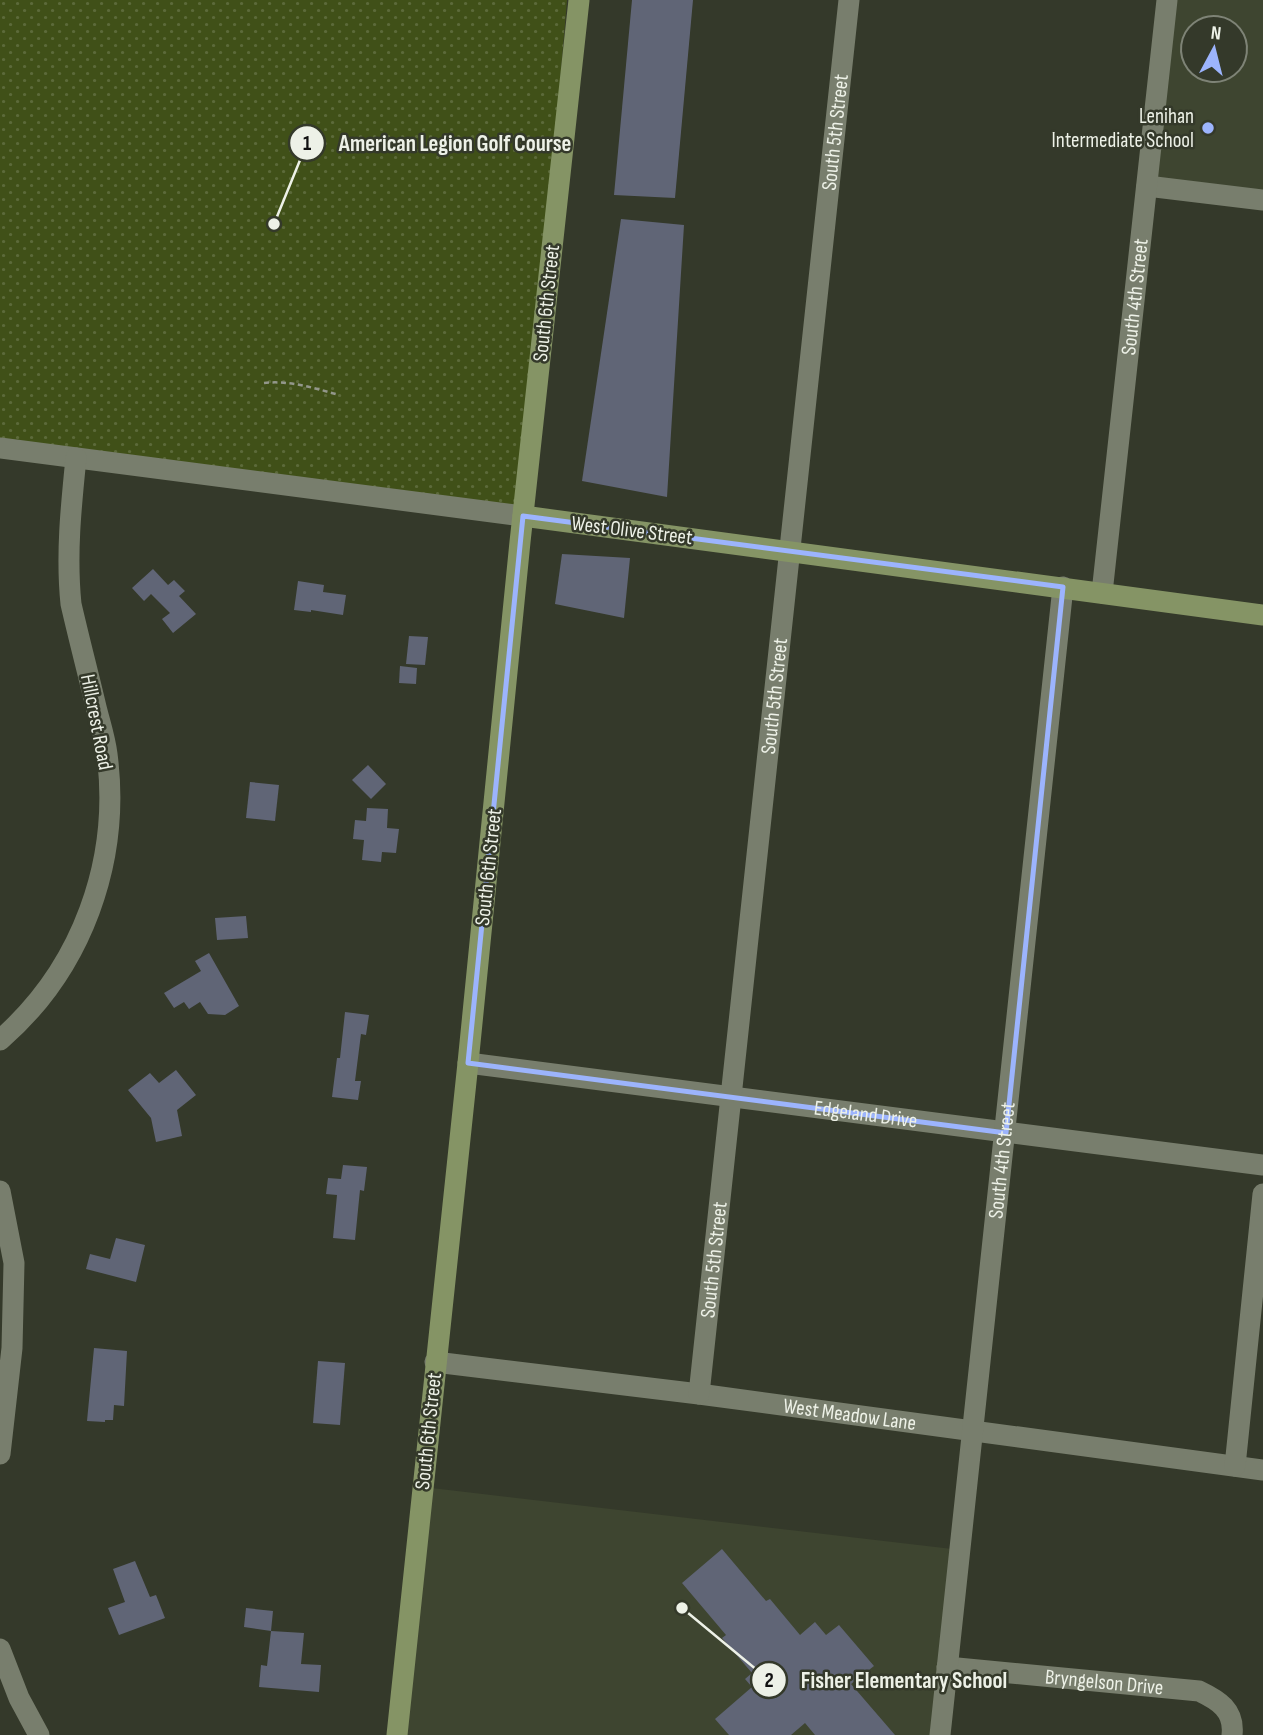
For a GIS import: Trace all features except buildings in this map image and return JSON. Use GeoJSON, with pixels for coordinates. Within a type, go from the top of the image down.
{"type":"FeatureCollection","features":[{"type":"Feature","properties":{"kind":"main road","name":"South 6th Street"},"geometry":{"type":"LineString","coordinates":[[397,1735],[579,0]]}},
{"type":"Feature","properties":{"kind":"main road","name":"West Olive Street"},"geometry":{"type":"LineString","coordinates":[[523,516],[1263,615]]}},
{"type":"Feature","properties":{"kind":"street","name":"South 5th Street"},"geometry":{"type":"LineString","coordinates":[[699,1394],[849,0]]}},
{"type":"Feature","properties":{"kind":"street","name":"South 4th Street"},"geometry":{"type":"LineString","coordinates":[[1102,593],[1167,0]]}},
{"type":"Feature","properties":{"kind":"street"},"geometry":{"type":"LineString","coordinates":[[1147,186],[1263,200]]}},
{"type":"Feature","properties":{"kind":"street","name":"West Olive Street"},"geometry":{"type":"LineString","coordinates":[[0,447],[523,516]]}},
{"type":"Feature","properties":{"kind":"street","name":"Hillcrest Road"},"geometry":{"type":"LineString","coordinates":[[0,1040],[47,991],[68,960],[85,925],[97,891],[109,831],[107,752],[71,604],[69,584],[70,522],[76,458]]}},
{"type":"Feature","properties":{"kind":"street","name":"South 4th Street"},"geometry":{"type":"LineString","coordinates":[[940,1735],[1063,587]]}},
{"type":"Feature","properties":{"kind":"street","name":"Edgeland Drive"},"geometry":{"type":"LineString","coordinates":[[468,1063],[1263,1165]]}},
{"type":"Feature","properties":{"kind":"street"},"geometry":{"type":"LineString","coordinates":[[0,1191],[6,1214],[14,1276],[12,1348],[0,1454]]}},
{"type":"Feature","properties":{"kind":"street"},"geometry":{"type":"LineString","coordinates":[[1235,1466],[1263,1194]]}},
{"type":"Feature","properties":{"kind":"street","name":"West Meadow Lane"},"geometry":{"type":"LineString","coordinates":[[436,1362],[699,1394],[1263,1470]]}},
{"type":"Feature","properties":{"kind":"street"},"geometry":{"type":"LineString","coordinates":[[0,1649],[19,1698],[39,1735]]}},
{"type":"Feature","properties":{"kind":"street","name":"Bryngelson Drive"},"geometry":{"type":"LineString","coordinates":[[947,1667],[1199,1690],[1222,1702],[1233,1727],[1233,1735]]}},
{"type":"Feature","properties":{"kind":"path"},"geometry":{"type":"LineString","coordinates":[[264,383],[277,381],[296,384],[339,395]]}},
{"type":"Feature","properties":{"kind":"highlighted area"},"geometry":{"type":"Polygon","coordinates":[[[523,516],[1063,587],[1006,1133],[468,1063],[523,516]]]}},
{"type":"Feature","properties":{"kind":"shaded area","name":"Lenihan Intermediate School"},"geometry":{"type":"Polygon","coordinates":[[[1167,0],[1263,0],[1263,200],[1147,186],[1167,0]]]}},
{"type":"Feature","properties":{"kind":"shaded area"},"geometry":{"type":"Polygon","coordinates":[[[423,1487],[961,1550],[940,1735],[397,1735],[423,1487]]]}},
{"type":"Feature","properties":{"kind":"green space"},"geometry":{"type":"Polygon","coordinates":[[[0,0],[567,0],[523,516],[0,448],[0,0]]]}},
{"type":"Feature","properties":{"kind":"place","name":"Lenihan Intermediate School"},"geometry":{"type":"Point","coordinates":[1208,128]}},
{"type":"Feature","properties":{"kind":"place","name":"American Legion Golf Course"},"geometry":{"type":"Point","coordinates":[274,224]}},
{"type":"Feature","properties":{"kind":"place","name":"Fisher Elementary School"},"geometry":{"type":"Point","coordinates":[682,1608]}}]}
